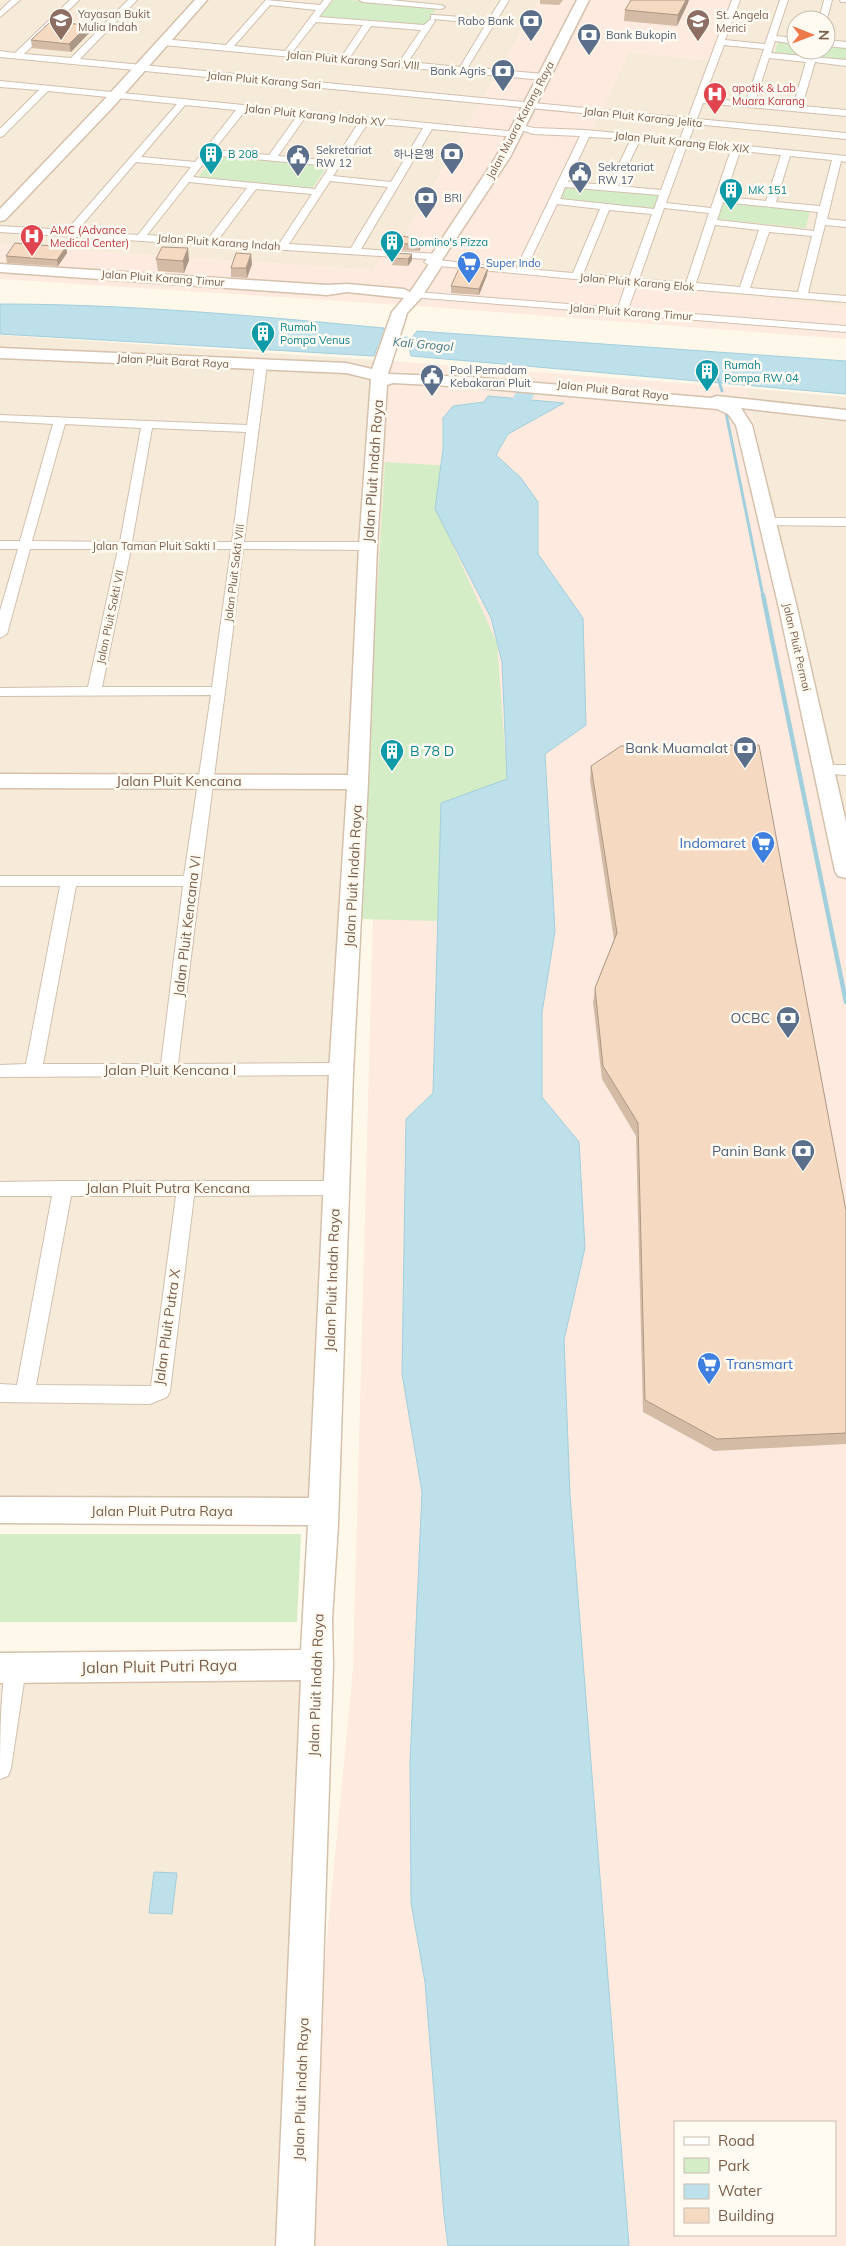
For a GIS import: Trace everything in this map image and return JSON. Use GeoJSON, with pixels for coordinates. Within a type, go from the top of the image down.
{"type":"FeatureCollection","features":[{"type":"Feature","properties":{"kind":"street"},"geometry":{"type":"LineString","coordinates":[[0,15],[16,0]]}},
{"type":"Feature","properties":{"kind":"street"},"geometry":{"type":"LineString","coordinates":[[17,56],[75,0]]}},
{"type":"Feature","properties":{"kind":"street"},"geometry":{"type":"LineString","coordinates":[[72,62],[133,0]]}},
{"type":"Feature","properties":{"kind":"street"},"geometry":{"type":"LineString","coordinates":[[0,218],[116,95],[201,0]]}},
{"type":"Feature","properties":{"kind":"street"},"geometry":{"type":"LineString","coordinates":[[287,54],[328,0]]}},
{"type":"Feature","properties":{"kind":"street"},"geometry":{"type":"LineString","coordinates":[[363,0],[443,4]]}},
{"type":"Feature","properties":{"kind":"street"},"geometry":{"type":"LineString","coordinates":[[462,70],[506,0]]}},
{"type":"Feature","properties":{"kind":"street","name":"Jalan Muara Karang Raya"},"geometry":{"type":"LineString","coordinates":[[404,304],[503,157],[582,0]]}},
{"type":"Feature","properties":{"kind":"street"},"geometry":{"type":"LineString","coordinates":[[622,310],[736,0]]}},
{"type":"Feature","properties":{"kind":"street"},"geometry":{"type":"LineString","coordinates":[[750,104],[784,0]]}},
{"type":"Feature","properties":{"kind":"street"},"geometry":{"type":"LineString","coordinates":[[228,48],[270,1],[322,8]]}},
{"type":"Feature","properties":{"kind":"street"},"geometry":{"type":"LineString","coordinates":[[402,64],[443,4]]}},
{"type":"Feature","properties":{"kind":"street"},"geometry":{"type":"LineString","coordinates":[[434,17],[492,22]]}},
{"type":"Feature","properties":{"kind":"street"},"geometry":{"type":"LineString","coordinates":[[314,18],[426,28]]}},
{"type":"Feature","properties":{"kind":"street"},"geometry":{"type":"LineString","coordinates":[[344,59],[369,23]]}},
{"type":"Feature","properties":{"kind":"street","name":"Jalan Pluit Karang Sari VIII"},"geometry":{"type":"LineString","coordinates":[[163,42],[543,77]]}},
{"type":"Feature","properties":{"kind":"street"},"geometry":{"type":"LineString","coordinates":[[720,42],[769,47],[786,52]]}},
{"type":"Feature","properties":{"kind":"street"},"geometry":{"type":"LineString","coordinates":[[769,47],[786,43]]}},
{"type":"Feature","properties":{"kind":"street","name":"Jalan Pluit Karang Sari"},"geometry":{"type":"LineString","coordinates":[[0,54],[529,106]]}},
{"type":"Feature","properties":{"kind":"street"},"geometry":{"type":"LineString","coordinates":[[797,108],[811,60],[846,63]]}},
{"type":"Feature","properties":{"kind":"street","name":"Jalan Pluit Karang Indah XV"},"geometry":{"type":"LineString","coordinates":[[0,84],[429,126],[516,130]]}},
{"type":"Feature","properties":{"kind":"street"},"geometry":{"type":"LineString","coordinates":[[0,134],[46,88]]}},
{"type":"Feature","properties":{"kind":"street"},"geometry":{"type":"LineString","coordinates":[[699,100],[846,113]]}},
{"type":"Feature","properties":{"kind":"street"},"geometry":{"type":"LineString","coordinates":[[70,233],[182,102]]}},
{"type":"Feature","properties":{"kind":"street","name":"Jalan Pluit Karang Jelita"},"geometry":{"type":"LineString","coordinates":[[529,106],[846,136]]}},
{"type":"Feature","properties":{"kind":"street"},"geometry":{"type":"LineString","coordinates":[[141,237],[242,108]]}},
{"type":"Feature","properties":{"kind":"street"},"geometry":{"type":"LineString","coordinates":[[272,158],[303,114]]}},
{"type":"Feature","properties":{"kind":"street"},"geometry":{"type":"LineString","coordinates":[[282,247],[365,120]]}},
{"type":"Feature","properties":{"kind":"street"},"geometry":{"type":"LineString","coordinates":[[355,250],[429,126]]}},
{"type":"Feature","properties":{"kind":"street","name":"Jalan Pluit Karang Elok XIX"},"geometry":{"type":"LineString","coordinates":[[516,130],[586,133],[841,158]]}},
{"type":"Feature","properties":{"kind":"street"},"geometry":{"type":"LineString","coordinates":[[520,272],[586,133]]}},
{"type":"Feature","properties":{"kind":"street"},"geometry":{"type":"LineString","coordinates":[[612,188],[637,138]]}},
{"type":"Feature","properties":{"kind":"street"},"geometry":{"type":"LineString","coordinates":[[690,286],[736,148]]}},
{"type":"Feature","properties":{"kind":"street"},"geometry":{"type":"LineString","coordinates":[[208,152],[336,164]]}},
{"type":"Feature","properties":{"kind":"street"},"geometry":{"type":"LineString","coordinates":[[770,204],[786,153]]}},
{"type":"Feature","properties":{"kind":"street"},"geometry":{"type":"LineString","coordinates":[[802,296],[823,209],[841,158]]}},
{"type":"Feature","properties":{"kind":"street"},"geometry":{"type":"LineString","coordinates":[[134,159],[197,165]]}},
{"type":"Feature","properties":{"kind":"street"},"geometry":{"type":"LineString","coordinates":[[326,178],[393,185]]}},
{"type":"Feature","properties":{"kind":"street"},"geometry":{"type":"LineString","coordinates":[[186,179],[317,192]]}},
{"type":"Feature","properties":{"kind":"street"},"geometry":{"type":"LineString","coordinates":[[562,184],[664,193]]}},
{"type":"Feature","properties":{"kind":"street"},"geometry":{"type":"LineString","coordinates":[[211,242],[254,186]]}},
{"type":"Feature","properties":{"kind":"street"},"geometry":{"type":"LineString","coordinates":[[719,199],[823,209]]}},
{"type":"Feature","properties":{"kind":"street"},"geometry":{"type":"LineString","coordinates":[[554,201],[606,206],[714,211]]}},
{"type":"Feature","properties":{"kind":"street"},"geometry":{"type":"LineString","coordinates":[[577,277],[606,206]]}},
{"type":"Feature","properties":{"kind":"street"},"geometry":{"type":"LineString","coordinates":[[820,221],[846,224]]}},
{"type":"Feature","properties":{"kind":"street"},"geometry":{"type":"LineString","coordinates":[[711,222],[816,234]]}},
{"type":"Feature","properties":{"kind":"street"},"geometry":{"type":"LineString","coordinates":[[744,291],[765,228]]}},
{"type":"Feature","properties":{"kind":"street","name":"Jalan Pluit Karang Indah"},"geometry":{"type":"LineString","coordinates":[[0,229],[355,250],[434,261]]}},
{"type":"Feature","properties":{"kind":"street","name":"Jalan Pluit Karang Elok"},"geometry":{"type":"LineString","coordinates":[[434,261],[520,272],[846,299]]}},
{"type":"Feature","properties":{"kind":"street","name":"Jalan Pluit Karang Timur"},"geometry":{"type":"LineString","coordinates":[[0,268],[327,290],[404,304],[622,310],[846,329]]}},
{"type":"Feature","properties":{"kind":"street","name":"Jalan Pluit Indah Raya"},"geometry":{"type":"LineString","coordinates":[[295,2246],[317,1665],[317,1619],[341,1069],[358,782],[368,546],[380,369],[404,304]]}},
{"type":"Feature","properties":{"kind":"street","name":"Jalan Pluit Barat Raya"},"geometry":{"type":"LineString","coordinates":[[0,353],[380,369],[424,376],[846,415]]}},
{"type":"Feature","properties":{"kind":"street","name":"Jalan Pluit Sakti VIII"},"geometry":{"type":"LineString","coordinates":[[206,782],[261,365]]}},
{"type":"Feature","properties":{"kind":"street","name":"Jalan Pluit Barat Raya"},"geometry":{"type":"LineString","coordinates":[[470,380],[721,404],[734,411],[744,425]]}},
{"type":"Feature","properties":{"kind":"street"},"geometry":{"type":"LineString","coordinates":[[744,425],[749,413],[754,409],[764,406]]}},
{"type":"Feature","properties":{"kind":"street"},"geometry":{"type":"LineString","coordinates":[[0,418],[254,429]]}},
{"type":"Feature","properties":{"kind":"street"},"geometry":{"type":"LineString","coordinates":[[0,634],[60,421]]}},
{"type":"Feature","properties":{"kind":"street","name":"Jalan Pluit Sakti VII"},"geometry":{"type":"LineString","coordinates":[[94,692],[125,546],[147,425]]}},
{"type":"Feature","properties":{"kind":"street","name":"Jalan Pluit Permai"},"geometry":{"type":"LineString","coordinates":[[744,425],[825,770],[846,871]]}},
{"type":"Feature","properties":{"kind":"street"},"geometry":{"type":"LineString","coordinates":[[768,522],[846,522]]}},
{"type":"Feature","properties":{"kind":"street","name":"Jalan Taman Pluit Sakti I"},"geometry":{"type":"LineString","coordinates":[[0,545],[368,546]]}},
{"type":"Feature","properties":{"kind":"street"},"geometry":{"type":"LineString","coordinates":[[0,692],[219,691]]}},
{"type":"Feature","properties":{"kind":"street"},"geometry":{"type":"LineString","coordinates":[[825,770],[846,770]]}},
{"type":"Feature","properties":{"kind":"street","name":"Jalan Pluit Kencana"},"geometry":{"type":"LineString","coordinates":[[0,781],[358,782]]}},
{"type":"Feature","properties":{"kind":"street","name":"Jalan Pluit Kencana VI"},"geometry":{"type":"LineString","coordinates":[[170,1070],[191,881],[206,782]]}},
{"type":"Feature","properties":{"kind":"street"},"geometry":{"type":"LineString","coordinates":[[0,881],[191,881]]}},
{"type":"Feature","properties":{"kind":"street"},"geometry":{"type":"LineString","coordinates":[[33,1070],[69,881]]}},
{"type":"Feature","properties":{"kind":"street","name":"Jalan Pluit Kencana I"},"geometry":{"type":"LineString","coordinates":[[0,1071],[341,1069]]}},
{"type":"Feature","properties":{"kind":"street","name":"Jalan Pluit Putra Kencana"},"geometry":{"type":"LineString","coordinates":[[0,1188],[336,1188]]}},
{"type":"Feature","properties":{"kind":"street"},"geometry":{"type":"LineString","coordinates":[[0,1393],[25,1393],[63,1188]]}},
{"type":"Feature","properties":{"kind":"street","name":"Jalan Pluit Putra X"},"geometry":{"type":"LineString","coordinates":[[25,1393],[150,1395],[160,1391],[186,1188]]}},
{"type":"Feature","properties":{"kind":"street","name":"Jalan Pluit Putra Raya"},"geometry":{"type":"LineString","coordinates":[[0,1510],[323,1512]]}},
{"type":"Feature","properties":{"kind":"street","name":"Jalan Pluit Putri Raya"},"geometry":{"type":"LineString","coordinates":[[7,1668],[317,1665]]}},
{"type":"Feature","properties":{"kind":"street"},"geometry":{"type":"LineString","coordinates":[[0,1768],[7,1668]]}},
{"type":"Feature","properties":{"kind":"shaded area"},"geometry":{"type":"Polygon","coordinates":[[[0,0],[539,0],[394,254],[384,252],[373,270],[0,245],[0,0]]]}},
{"type":"Feature","properties":{"kind":"shaded area"},"geometry":{"type":"Polygon","coordinates":[[[539,0],[735,0],[713,61],[629,52],[527,274],[846,307],[846,339],[418,306],[0,279],[0,245],[373,270],[384,252],[394,254],[539,0]]]}},
{"type":"Feature","properties":{"kind":"shaded area"},"geometry":{"type":"Polygon","coordinates":[[[735,0],[846,0],[846,307],[527,274],[629,52],[713,61],[735,0]]]}},
{"type":"Feature","properties":{"kind":"shaded area"},"geometry":{"type":"Polygon","coordinates":[[[0,335],[391,361],[325,1500],[0,1498],[0,335]]]}},
{"type":"Feature","properties":{"kind":"shaded area"},"geometry":{"type":"Polygon","coordinates":[[[391,361],[746,388],[846,852],[846,2246],[297,2246],[353,1670],[385,462],[391,361]]]}},
{"type":"Feature","properties":{"kind":"shaded area"},"geometry":{"type":"Polygon","coordinates":[[[746,388],[846,397],[846,852],[746,388]]]}},
{"type":"Feature","properties":{"kind":"shaded area"},"geometry":{"type":"Polygon","coordinates":[[[0,1679],[306,1680],[279,2246],[0,2246],[0,1679]]]}},
{"type":"Feature","properties":{"kind":"green space"},"geometry":{"type":"Polygon","coordinates":[[[334,0],[437,8],[424,26],[319,17],[334,0]]]}},
{"type":"Feature","properties":{"kind":"green space"},"geometry":{"type":"Polygon","coordinates":[[[778,42],[786,42],[786,57],[774,56],[778,42]]]}},
{"type":"Feature","properties":{"kind":"green space"},"geometry":{"type":"Polygon","coordinates":[[[836,47],[846,48],[846,62],[822,60],[836,60],[836,47]]]}},
{"type":"Feature","properties":{"kind":"green space"},"geometry":{"type":"Polygon","coordinates":[[[218,153],[328,165],[309,193],[195,181],[218,153]]]}},
{"type":"Feature","properties":{"kind":"green space"},"geometry":{"type":"Polygon","coordinates":[[[566,186],[660,195],[653,214],[557,205],[566,186]]]}},
{"type":"Feature","properties":{"kind":"green space"},"geometry":{"type":"Polygon","coordinates":[[[721,199],[810,210],[806,228],[715,219],[721,199]]]}},
{"type":"Feature","properties":{"kind":"green space"},"geometry":{"type":"Polygon","coordinates":[[[385,462],[451,466],[446,530],[497,643],[507,779],[439,921],[358,919],[385,462]]]}},
{"type":"Feature","properties":{"kind":"green space"},"geometry":{"type":"Polygon","coordinates":[[[0,1534],[301,1534],[297,1622],[0,1622],[0,1534]]]}},
{"type":"Feature","properties":{"kind":"water"},"geometry":{"type":"Polygon","coordinates":[[[0,304],[144,308],[384,328],[374,356],[0,334],[0,304]]]}},
{"type":"Feature","properties":{"kind":"water"},"geometry":{"type":"Polygon","coordinates":[[[417,331],[846,361],[846,394],[411,356],[408,342],[417,331]]]}},
{"type":"Feature","properties":{"kind":"water"},"geometry":{"type":"Polygon","coordinates":[[[488,396],[564,403],[508,434],[496,455],[521,478],[538,502],[538,554],[583,618],[586,725],[545,754],[555,931],[542,1013],[542,1097],[579,1142],[585,1248],[564,1340],[570,1495],[629,2246],[448,2246],[425,1982],[411,1903],[410,1762],[422,1492],[402,1374],[406,1119],[433,1093],[441,803],[507,779],[502,662],[491,618],[435,509],[443,449],[443,418],[453,406],[484,402],[488,396]]]}},
{"type":"Feature","properties":{"kind":"water"},"geometry":{"type":"Polygon","coordinates":[[[154,1872],[177,1873],[172,1914],[149,1913],[154,1872]]]}},
{"type":"Feature","properties":{"kind":"building"},"geometry":{"type":"Polygon","coordinates":[[[631,0],[686,0],[678,15],[625,10],[631,0]]]}},
{"type":"Feature","properties":{"kind":"building"},"geometry":{"type":"Polygon","coordinates":[[[50,22],[88,25],[69,44],[31,40],[50,22]]]}},
{"type":"Feature","properties":{"kind":"building"},"geometry":{"type":"Polygon","coordinates":[[[401,236],[422,239],[419,245],[398,243],[401,236]]]}},
{"type":"Feature","properties":{"kind":"building"},"geometry":{"type":"Polygon","coordinates":[[[15,243],[66,247],[57,260],[6,256],[15,243]]]}},
{"type":"Feature","properties":{"kind":"building"},"geometry":{"type":"Polygon","coordinates":[[[162,247],[188,248],[183,261],[156,259],[162,247]]]}},
{"type":"Feature","properties":{"kind":"building"},"geometry":{"type":"Polygon","coordinates":[[[236,253],[251,254],[246,268],[231,268],[236,253]]]}},
{"type":"Feature","properties":{"kind":"building"},"geometry":{"type":"Polygon","coordinates":[[[394,253],[412,254],[408,259],[392,258],[394,253]]]}},
{"type":"Feature","properties":{"kind":"building","name":"Super Indo"},"geometry":{"type":"Polygon","coordinates":[[[460,266],[488,268],[479,289],[451,286],[460,266]]]}},
{"type":"Feature","properties":{"kind":"building"},"geometry":{"type":"Polygon","coordinates":[[[759,745],[846,1211],[846,1433],[717,1439],[645,1400],[638,1123],[603,1066],[595,988],[617,933],[591,766],[621,746],[759,745]]]}},
{"type":"Feature","properties":{"kind":"waterway","name":"Kali Grogol"},"geometry":{"type":"LineString","coordinates":[[340,337],[448,346]]}},
{"type":"Feature","properties":{"kind":"waterway"},"geometry":{"type":"LineString","coordinates":[[718,378],[722,391]]}},
{"type":"Feature","properties":{"kind":"waterway"},"geometry":{"type":"LineString","coordinates":[[486,416],[520,404],[527,389]]}},
{"type":"Feature","properties":{"kind":"waterway"},"geometry":{"type":"LineString","coordinates":[[725,408],[763,596]]}},
{"type":"Feature","properties":{"kind":"waterway"},"geometry":{"type":"LineString","coordinates":[[763,595],[846,1002]]}},
{"type":"Feature","properties":{"kind":"place","name":"Yayasan Bukit Mulia Indah"},"geometry":{"type":"Point","coordinates":[61,41]}},
{"type":"Feature","properties":{"kind":"place","name":"Rabo Bank"},"geometry":{"type":"Point","coordinates":[531,42]}},
{"type":"Feature","properties":{"kind":"place","name":"St. Angela Merici"},"geometry":{"type":"Point","coordinates":[698,42]}},
{"type":"Feature","properties":{"kind":"place","name":"Bank Bukopin"},"geometry":{"type":"Point","coordinates":[589,56]}},
{"type":"Feature","properties":{"kind":"place","name":"Bank Agris"},"geometry":{"type":"Point","coordinates":[503,92]}},
{"type":"Feature","properties":{"kind":"place","name":"apotik & Lab Muara Karang"},"geometry":{"type":"Point","coordinates":[715,115]}},
{"type":"Feature","properties":{"kind":"place","name":"B 208"},"geometry":{"type":"Point","coordinates":[211,175]}},
{"type":"Feature","properties":{"kind":"place","name":"하나은행"},"geometry":{"type":"Point","coordinates":[452,175]}},
{"type":"Feature","properties":{"kind":"place","name":"Sekretariat RW 12"},"geometry":{"type":"Point","coordinates":[298,177]}},
{"type":"Feature","properties":{"kind":"place","name":"Sekretariat RW 17"},"geometry":{"type":"Point","coordinates":[580,194]}},
{"type":"Feature","properties":{"kind":"place","name":"MK 151"},"geometry":{"type":"Point","coordinates":[731,211]}},
{"type":"Feature","properties":{"kind":"place","name":"BRI"},"geometry":{"type":"Point","coordinates":[426,219]}},
{"type":"Feature","properties":{"kind":"place","name":"AMC (Advance Medical Center)"},"geometry":{"type":"Point","coordinates":[32,257]}},
{"type":"Feature","properties":{"kind":"place","name":"Domino's Pizza"},"geometry":{"type":"Point","coordinates":[392,263]}},
{"type":"Feature","properties":{"kind":"place","name":"Super Indo"},"geometry":{"type":"Point","coordinates":[469,284]}},
{"type":"Feature","properties":{"kind":"place","name":"Rumah Pompa Venus"},"geometry":{"type":"Point","coordinates":[263,354]}},
{"type":"Feature","properties":{"kind":"place","name":"Rumah Pompa RW 04"},"geometry":{"type":"Point","coordinates":[707,392]}},
{"type":"Feature","properties":{"kind":"place","name":"Pool Pemadam Kebakaran Pluit"},"geometry":{"type":"Point","coordinates":[432,397]}},
{"type":"Feature","properties":{"kind":"place","name":"Bank Muamalat"},"geometry":{"type":"Point","coordinates":[745,769]}},
{"type":"Feature","properties":{"kind":"place","name":"B 78 D"},"geometry":{"type":"Point","coordinates":[392,772]}},
{"type":"Feature","properties":{"kind":"place","name":"Indomaret"},"geometry":{"type":"Point","coordinates":[763,864]}},
{"type":"Feature","properties":{"kind":"place","name":"OCBC"},"geometry":{"type":"Point","coordinates":[788,1039]}},
{"type":"Feature","properties":{"kind":"place","name":"Panin Bank"},"geometry":{"type":"Point","coordinates":[803,1172]}},
{"type":"Feature","properties":{"kind":"place","name":"Transmart"},"geometry":{"type":"Point","coordinates":[709,1385]}}]}
